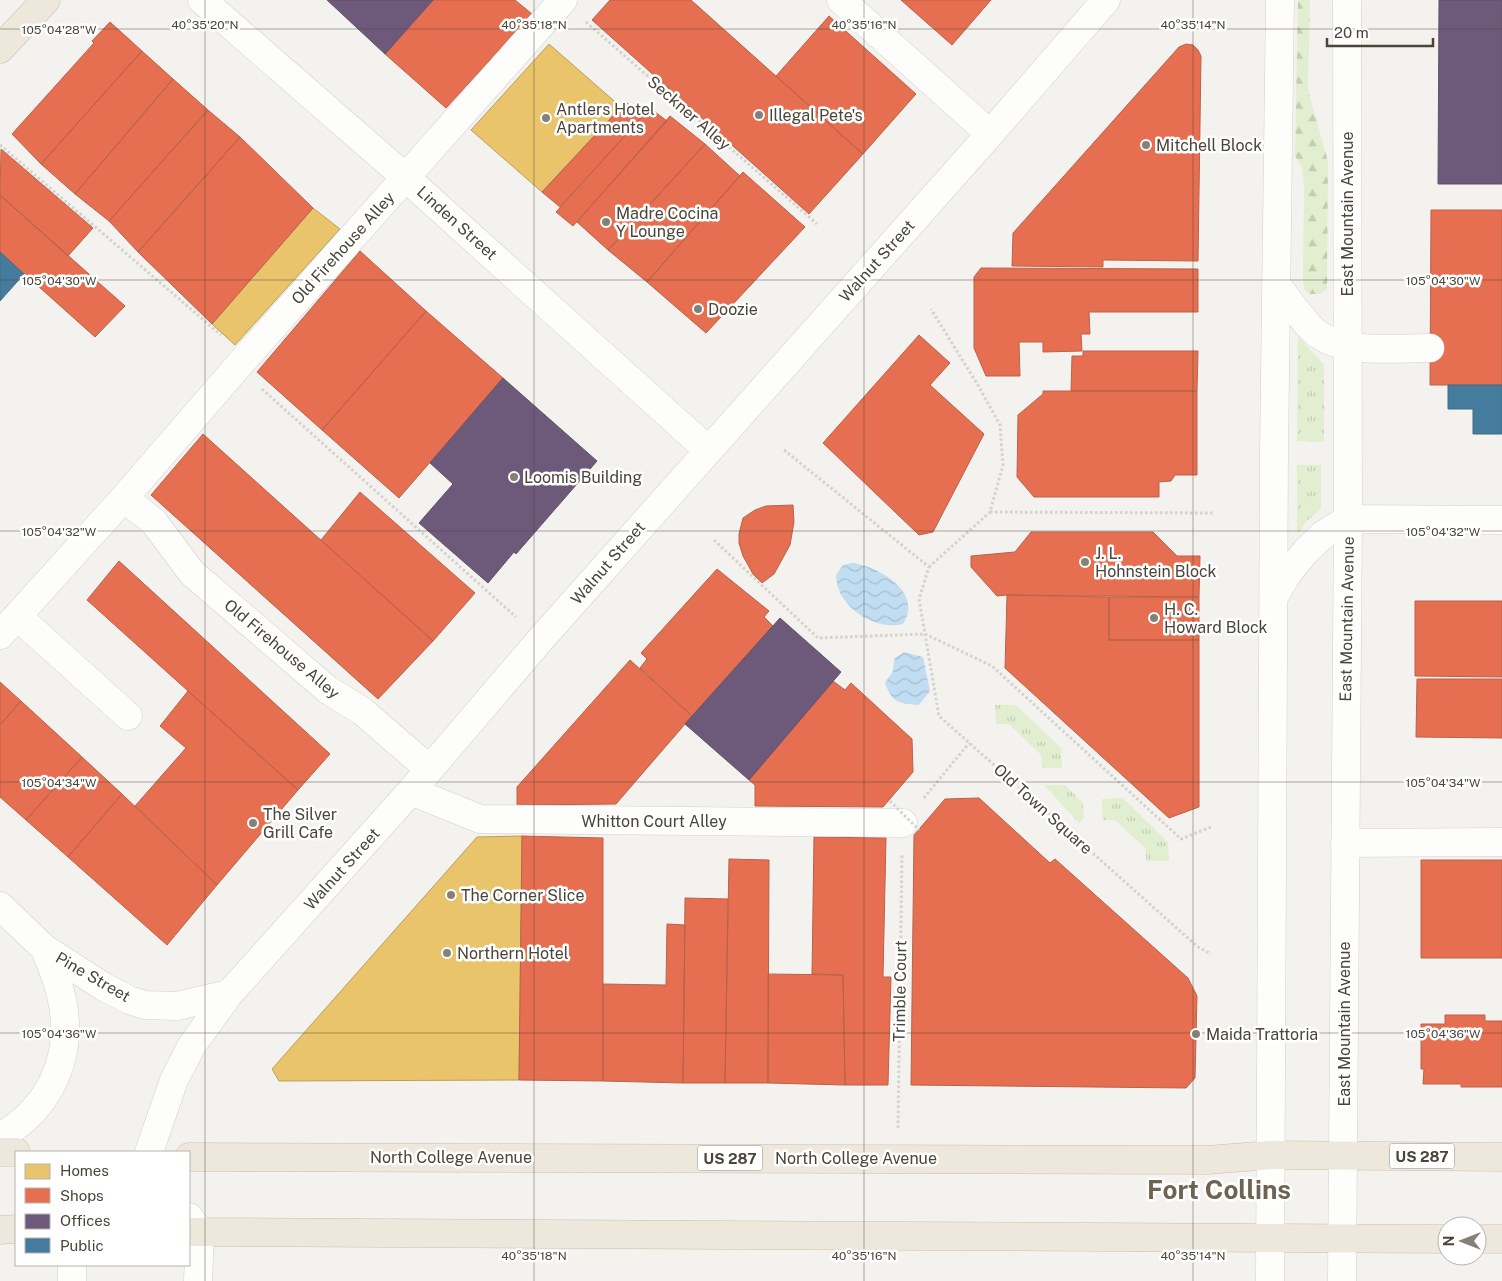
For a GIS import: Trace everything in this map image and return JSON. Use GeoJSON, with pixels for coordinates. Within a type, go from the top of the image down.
{"type":"FeatureCollection","features":[{"type":"Feature","properties":{"kind":"highway"},"geometry":{"type":"LineString","coordinates":[[0,49],[46,0]]}},
{"type":"Feature","properties":{"kind":"highway"},"geometry":{"type":"LineString","coordinates":[[0,1152],[15,1152]]}},
{"type":"Feature","properties":{"kind":"highway","name":"North College Avenue"},"geometry":{"type":"LineString","coordinates":[[190,1157],[1207,1160],[1271,1154],[1343,1156]]}},
{"type":"Feature","properties":{"kind":"highway","name":"US 287"},"geometry":{"type":"LineString","coordinates":[[1343,1156],[1502,1158]]}},
{"type":"Feature","properties":{"kind":"highway"},"geometry":{"type":"LineString","coordinates":[[192,1227],[1437,1239]]}},
{"type":"Feature","properties":{"kind":"highway"},"geometry":{"type":"LineString","coordinates":[[0,1230],[15,1229]]}},
{"type":"Feature","properties":{"kind":"highway"},"geometry":{"type":"LineString","coordinates":[[1487,1239],[1502,1239]]}},
{"type":"Feature","properties":{"kind":"street","name":"Linden Street"},"geometry":{"type":"LineString","coordinates":[[202,0],[406,177],[708,450]]}},
{"type":"Feature","properties":{"kind":"street","name":"Old Firehouse Alley"},"geometry":{"type":"LineString","coordinates":[[9,625],[124,498],[562,0]]}},
{"type":"Feature","properties":{"kind":"street"},"geometry":{"type":"LineString","coordinates":[[841,0],[990,134]]}},
{"type":"Feature","properties":{"kind":"street","name":"Walnut Street"},"geometry":{"type":"LineString","coordinates":[[149,1151],[174,1080],[192,1045],[230,994],[411,791],[541,639],[990,134],[1106,0]]}},
{"type":"Feature","properties":{"kind":"street"},"geometry":{"type":"LineString","coordinates":[[1270,1281],[1276,284],[1280,0]]}},
{"type":"Feature","properties":{"kind":"street","name":"East Mountain Avenue"},"geometry":{"type":"LineString","coordinates":[[1342,1281],[1348,519],[1347,0]]}},
{"type":"Feature","properties":{"kind":"street"},"geometry":{"type":"LineString","coordinates":[[1276,284],[1310,328],[1329,341],[1348,347],[1430,348]]}},
{"type":"Feature","properties":{"kind":"street","name":"Old Firehouse Alley"},"geometry":{"type":"LineString","coordinates":[[124,498],[154,522],[192,573],[328,690],[362,711],[429,769]]}},
{"type":"Feature","properties":{"kind":"street"},"geometry":{"type":"LineString","coordinates":[[1274,597],[1288,573],[1306,551],[1324,534],[1348,519],[1502,520]]}},
{"type":"Feature","properties":{"kind":"street"},"geometry":{"type":"LineString","coordinates":[[9,625],[128,716]]}},
{"type":"Feature","properties":{"kind":"street","name":"Whitton Court Alley"},"geometry":{"type":"LineString","coordinates":[[411,791],[480,819],[905,817]]}},
{"type":"Feature","properties":{"kind":"street"},"geometry":{"type":"LineString","coordinates":[[1345,843],[1502,842]]}},
{"type":"Feature","properties":{"kind":"street","name":"Pine Street"},"geometry":{"type":"LineString","coordinates":[[0,906],[45,948],[104,987],[129,1000],[145,1004],[177,1006],[230,994]]}},
{"type":"Feature","properties":{"kind":"street","name":"Pine Street"},"geometry":{"type":"LineString","coordinates":[[0,1137],[15,1128],[39,1104],[51,1088],[61,1059],[65,1032],[62,999],[45,948]]}},
{"type":"Feature","properties":{"kind":"street"},"geometry":{"type":"LineString","coordinates":[[192,1227],[198,1281]]}},
{"type":"Feature","properties":{"kind":"street"},"geometry":{"type":"LineString","coordinates":[[72,1266],[72,1281]]}},
{"type":"Feature","properties":{"kind":"path","name":"Seckner Alley"},"geometry":{"type":"LineString","coordinates":[[562,0],[817,224]]}},
{"type":"Feature","properties":{"kind":"path"},"geometry":{"type":"LineString","coordinates":[[0,145],[242,362],[541,639]]}},
{"type":"Feature","properties":{"kind":"path"},"geometry":{"type":"LineString","coordinates":[[784,450],[929,567],[990,512],[1003,465],[1000,425],[979,386],[931,309]]}},
{"type":"Feature","properties":{"kind":"path"},"geometry":{"type":"LineString","coordinates":[[990,512],[1214,514]]}},
{"type":"Feature","properties":{"kind":"path"},"geometry":{"type":"LineString","coordinates":[[714,540],[818,638],[925,634],[992,666],[1181,839],[1211,827]]}},
{"type":"Feature","properties":{"kind":"path","name":"Old Town Square"},"geometry":{"type":"LineString","coordinates":[[929,567],[919,599],[939,716],[1198,947],[1211,954]]}},
{"type":"Feature","properties":{"kind":"path"},"geometry":{"type":"LineString","coordinates":[[921,801],[969,743]]}},
{"type":"Feature","properties":{"kind":"path","name":"Trimble Court"},"geometry":{"type":"LineString","coordinates":[[897,1158],[905,817]]}},
{"type":"Feature","properties":{"kind":"green space"},"geometry":{"type":"Polygon","coordinates":[[[1298,0],[1310,0],[1308,90],[1328,161],[1327,289],[1320,294],[1309,294],[1304,289],[1303,280],[1304,186],[1302,168],[1295,156],[1298,0]]]}},
{"type":"Feature","properties":{"kind":"green space"},"geometry":{"type":"Polygon","coordinates":[[[1298,336],[1324,365],[1324,440],[1322,442],[1297,441],[1298,336]]]}},
{"type":"Feature","properties":{"kind":"green space"},"geometry":{"type":"Polygon","coordinates":[[[1297,465],[1321,465],[1321,509],[1307,521],[1299,532],[1297,532],[1297,465]]]}},
{"type":"Feature","properties":{"kind":"green space"},"geometry":{"type":"Polygon","coordinates":[[[995,705],[1016,705],[1061,748],[1062,768],[1042,768],[1041,755],[1009,724],[996,724],[995,705]]]}},
{"type":"Feature","properties":{"kind":"green space"},"geometry":{"type":"Polygon","coordinates":[[[1044,785],[1065,785],[1083,803],[1084,818],[1079,823],[1044,785]]]}},
{"type":"Feature","properties":{"kind":"green space"},"geometry":{"type":"Polygon","coordinates":[[[1123,798],[1168,842],[1169,861],[1146,861],[1146,849],[1115,820],[1103,820],[1102,799],[1123,798]]]}},
{"type":"Feature","properties":{"kind":"water"},"geometry":{"type":"Polygon","coordinates":[[[852,563],[874,569],[896,583],[908,602],[908,613],[903,624],[880,624],[869,620],[859,614],[842,597],[836,575],[843,565],[852,563]]]}},
{"type":"Feature","properties":{"kind":"water"},"geometry":{"type":"Polygon","coordinates":[[[904,652],[923,657],[930,691],[919,705],[906,704],[894,699],[885,683],[893,671],[894,659],[904,652]]]}},
{"type":"Feature","properties":{"kind":"building: Homes","name":"Antlers Hotel Apartments"},"geometry":{"type":"Polygon","coordinates":[[[549,44],[621,107],[542,192],[471,130],[549,44]]]}},
{"type":"Feature","properties":{"kind":"building: Homes"},"geometry":{"type":"Polygon","coordinates":[[[313,208],[340,229],[235,345],[212,324],[313,208]]]}},
{"type":"Feature","properties":{"kind":"building: Homes","name":"Northern Hotel"},"geometry":{"type":"Polygon","coordinates":[[[522,836],[519,1080],[279,1081],[272,1069],[477,837],[522,836]]]}},
{"type":"Feature","properties":{"kind":"building: Shops"},"geometry":{"type":"Polygon","coordinates":[[[433,0],[515,0],[532,14],[446,108],[385,54],[433,0]]]}},
{"type":"Feature","properties":{"kind":"building: Shops","name":"Illegal Pete's"},"geometry":{"type":"Polygon","coordinates":[[[610,0],[691,0],[863,154],[809,214],[592,20],[610,0]]]}},
{"type":"Feature","properties":{"kind":"building: Shops"},"geometry":{"type":"Polygon","coordinates":[[[901,0],[991,0],[952,45],[901,0]]]}},
{"type":"Feature","properties":{"kind":"building: Shops"},"geometry":{"type":"Polygon","coordinates":[[[829,16],[916,94],[863,154],[776,76],[829,16]]]}},
{"type":"Feature","properties":{"kind":"building: Shops"},"geometry":{"type":"Polygon","coordinates":[[[110,22],[142,51],[41,164],[12,134],[94,43],[92,41],[110,22]]]}},
{"type":"Feature","properties":{"kind":"building: Shops","name":"Mitchell Block"},"geometry":{"type":"Polygon","coordinates":[[[1186,44],[1193,45],[1201,56],[1198,261],[1103,260],[1103,267],[1012,266],[1013,233],[1179,47],[1186,44]]]}},
{"type":"Feature","properties":{"kind":"building: Shops"},"geometry":{"type":"Polygon","coordinates":[[[142,51],[173,79],[75,194],[41,164],[142,51]]]}},
{"type":"Feature","properties":{"kind":"building: Shops"},"geometry":{"type":"Polygon","coordinates":[[[173,79],[208,110],[109,221],[75,194],[173,79]]]}},
{"type":"Feature","properties":{"kind":"building: Shops"},"geometry":{"type":"Polygon","coordinates":[[[626,102],[643,116],[560,207],[542,192],[626,102]]]}},
{"type":"Feature","properties":{"kind":"building: Shops"},"geometry":{"type":"Polygon","coordinates":[[[650,108],[667,121],[573,226],[556,212],[650,108]]]}},
{"type":"Feature","properties":{"kind":"building: Shops"},"geometry":{"type":"Polygon","coordinates":[[[208,110],[240,137],[138,252],[109,221],[208,110]]]}},
{"type":"Feature","properties":{"kind":"building: Shops"},"geometry":{"type":"Polygon","coordinates":[[[670,116],[705,144],[608,250],[577,222],[670,116]]]}},
{"type":"Feature","properties":{"kind":"building: Shops"},"geometry":{"type":"Polygon","coordinates":[[[240,137],[313,208],[212,324],[138,252],[240,137]]]}},
{"type":"Feature","properties":{"kind":"building: Shops"},"geometry":{"type":"Polygon","coordinates":[[[705,144],[740,176],[647,282],[608,250],[705,144]]]}},
{"type":"Feature","properties":{"kind":"building: Shops"},"geometry":{"type":"Polygon","coordinates":[[[1,149],[93,228],[68,256],[0,195],[1,149]]]}},
{"type":"Feature","properties":{"kind":"building: Shops"},"geometry":{"type":"Polygon","coordinates":[[[743,172],[805,227],[706,333],[647,282],[743,172]]]}},
{"type":"Feature","properties":{"kind":"building: Shops"},"geometry":{"type":"Polygon","coordinates":[[[0,195],[125,306],[95,337],[0,252],[0,195]]]}},
{"type":"Feature","properties":{"kind":"building: Shops"},"geometry":{"type":"Polygon","coordinates":[[[1431,210],[1502,210],[1502,385],[1430,385],[1431,210]]]}},
{"type":"Feature","properties":{"kind":"building: Shops"},"geometry":{"type":"Polygon","coordinates":[[[360,251],[426,311],[322,430],[257,372],[360,251]]]}},
{"type":"Feature","properties":{"kind":"building: Shops"},"geometry":{"type":"Polygon","coordinates":[[[981,268],[1198,269],[1198,312],[1089,312],[1090,334],[1081,334],[1082,351],[1043,352],[1043,342],[1019,342],[1020,376],[986,376],[974,348],[974,277],[981,268]]]}},
{"type":"Feature","properties":{"kind":"building: Shops"},"geometry":{"type":"Polygon","coordinates":[[[426,311],[503,378],[399,498],[322,430],[426,311]]]}},
{"type":"Feature","properties":{"kind":"building: Shops"},"geometry":{"type":"Polygon","coordinates":[[[919,335],[950,363],[930,385],[984,434],[933,532],[919,535],[823,443],[919,335]]]}},
{"type":"Feature","properties":{"kind":"building: Shops"},"geometry":{"type":"Polygon","coordinates":[[[1083,351],[1198,351],[1197,391],[1071,391],[1072,356],[1083,356],[1083,351]]]}},
{"type":"Feature","properties":{"kind":"building: Shops"},"geometry":{"type":"Polygon","coordinates":[[[1043,391],[1197,391],[1197,475],[1175,475],[1171,481],[1159,482],[1159,497],[1034,497],[1017,477],[1018,415],[1043,394],[1043,391]]]}},
{"type":"Feature","properties":{"kind":"building: Shops"},"geometry":{"type":"Polygon","coordinates":[[[203,434],[433,641],[378,699],[151,495],[203,434]]]}},
{"type":"Feature","properties":{"kind":"building: Shops"},"geometry":{"type":"Polygon","coordinates":[[[360,492],[475,593],[433,641],[321,540],[360,492]]]}},
{"type":"Feature","properties":{"kind":"building: Shops"},"geometry":{"type":"Polygon","coordinates":[[[793,505],[794,522],[790,545],[774,574],[762,583],[753,574],[743,556],[739,543],[743,518],[755,510],[766,506],[793,505]]]}},
{"type":"Feature","properties":{"kind":"building: Shops","name":"J. L. Hohnstein Block"},"geometry":{"type":"Polygon","coordinates":[[[1031,532],[1153,532],[1177,556],[1200,556],[1199,597],[997,596],[971,567],[971,556],[1015,552],[1031,532]]]}},
{"type":"Feature","properties":{"kind":"building: Shops"},"geometry":{"type":"Polygon","coordinates":[[[119,561],[330,754],[298,790],[87,600],[119,561]]]}},
{"type":"Feature","properties":{"kind":"building: Shops"},"geometry":{"type":"Polygon","coordinates":[[[717,569],[769,611],[764,617],[773,626],[692,716],[640,668],[647,659],[641,653],[717,569]]]}},
{"type":"Feature","properties":{"kind":"building: Shops"},"geometry":{"type":"Polygon","coordinates":[[[1007,595],[1109,597],[1109,640],[1199,640],[1199,807],[1169,818],[1005,668],[1007,595]]]}},
{"type":"Feature","properties":{"kind":"building: Shops","name":"H. C. Howard Block"},"geometry":{"type":"Polygon","coordinates":[[[1109,597],[1199,597],[1199,640],[1109,640],[1109,597]]]}},
{"type":"Feature","properties":{"kind":"building: Shops"},"geometry":{"type":"Polygon","coordinates":[[[1415,601],[1502,601],[1502,677],[1415,676],[1415,601]]]}},
{"type":"Feature","properties":{"kind":"building: Shops"},"geometry":{"type":"Polygon","coordinates":[[[630,660],[692,716],[616,804],[517,805],[517,787],[630,660]]]}},
{"type":"Feature","properties":{"kind":"building: Shops"},"geometry":{"type":"Polygon","coordinates":[[[1417,679],[1502,679],[1502,738],[1416,737],[1417,679]]]}},
{"type":"Feature","properties":{"kind":"building: Shops"},"geometry":{"type":"Polygon","coordinates":[[[833,681],[845,690],[851,683],[912,739],[913,772],[883,807],[755,806],[755,785],[749,780],[833,681]]]}},
{"type":"Feature","properties":{"kind":"building: Shops"},"geometry":{"type":"Polygon","coordinates":[[[0,682],[21,701],[0,725],[0,682]]]}},
{"type":"Feature","properties":{"kind":"building: Shops"},"geometry":{"type":"Polygon","coordinates":[[[188,691],[298,790],[217,885],[135,806],[186,748],[160,726],[188,691]]]}},
{"type":"Feature","properties":{"kind":"building: Shops"},"geometry":{"type":"Polygon","coordinates":[[[21,701],[82,757],[26,820],[0,797],[0,725],[21,701]]]}},
{"type":"Feature","properties":{"kind":"building: Shops"},"geometry":{"type":"Polygon","coordinates":[[[82,757],[122,794],[68,857],[26,820],[82,757]]]}},
{"type":"Feature","properties":{"kind":"building: Shops"},"geometry":{"type":"Polygon","coordinates":[[[122,794],[217,885],[167,945],[68,857],[122,794]]]}},
{"type":"Feature","properties":{"kind":"building: Shops"},"geometry":{"type":"Polygon","coordinates":[[[979,798],[1050,863],[1055,859],[1188,978],[1197,996],[1195,1078],[1186,1088],[911,1085],[914,835],[945,799],[979,798]]]}},
{"type":"Feature","properties":{"kind":"building: Shops"},"geometry":{"type":"Polygon","coordinates":[[[522,836],[603,838],[603,1081],[519,1080],[522,836]]]}},
{"type":"Feature","properties":{"kind":"building: Shops"},"geometry":{"type":"Polygon","coordinates":[[[814,837],[886,838],[883,977],[891,977],[888,1085],[845,1085],[843,975],[812,974],[814,837]]]}},
{"type":"Feature","properties":{"kind":"building: Shops"},"geometry":{"type":"Polygon","coordinates":[[[729,859],[769,860],[768,1083],[725,1083],[729,859]]]}},
{"type":"Feature","properties":{"kind":"building: Shops"},"geometry":{"type":"Polygon","coordinates":[[[1421,860],[1502,860],[1502,958],[1421,958],[1421,860]]]}},
{"type":"Feature","properties":{"kind":"building: Shops"},"geometry":{"type":"Polygon","coordinates":[[[685,898],[728,899],[725,1083],[683,1083],[685,898]]]}},
{"type":"Feature","properties":{"kind":"building: Shops"},"geometry":{"type":"Polygon","coordinates":[[[667,924],[685,925],[683,1083],[603,1081],[603,984],[666,985],[667,924]]]}},
{"type":"Feature","properties":{"kind":"building: Shops"},"geometry":{"type":"Polygon","coordinates":[[[768,974],[843,975],[845,1085],[768,1083],[768,974]]]}},
{"type":"Feature","properties":{"kind":"building: Shops"},"geometry":{"type":"Polygon","coordinates":[[[1445,1015],[1485,1015],[1485,1021],[1502,1021],[1502,1087],[1461,1087],[1461,1084],[1423,1084],[1421,1024],[1445,1024],[1445,1015]]]}},
{"type":"Feature","properties":{"kind":"building: Offices"},"geometry":{"type":"Polygon","coordinates":[[[327,0],[433,0],[385,54],[327,0]]]}},
{"type":"Feature","properties":{"kind":"building: Offices"},"geometry":{"type":"Polygon","coordinates":[[[1439,0],[1502,0],[1502,184],[1438,184],[1439,0]]]}},
{"type":"Feature","properties":{"kind":"building: Offices","name":"Loomis Building"},"geometry":{"type":"Polygon","coordinates":[[[503,378],[597,461],[516,554],[514,552],[488,583],[419,523],[453,484],[430,463],[503,378]]]}},
{"type":"Feature","properties":{"kind":"building: Offices"},"geometry":{"type":"Polygon","coordinates":[[[780,618],[841,672],[749,780],[685,724],[780,618]]]}},
{"type":"Feature","properties":{"kind":"building: Public"},"geometry":{"type":"Polygon","coordinates":[[[0,252],[24,274],[0,301],[0,252]]]}},
{"type":"Feature","properties":{"kind":"building: Public"},"geometry":{"type":"Polygon","coordinates":[[[1448,385],[1502,385],[1502,434],[1473,434],[1473,409],[1448,409],[1448,385]]]}},
{"type":"Feature","properties":{"kind":"place","name":"Illegal Pete's"},"geometry":{"type":"Point","coordinates":[759,115]}},
{"type":"Feature","properties":{"kind":"place","name":"Antlers Hotel Apartments"},"geometry":{"type":"Point","coordinates":[546,118]}},
{"type":"Feature","properties":{"kind":"place","name":"Mitchell Block"},"geometry":{"type":"Point","coordinates":[1146,145]}},
{"type":"Feature","properties":{"kind":"place","name":"Madre Cocina Y Lounge"},"geometry":{"type":"Point","coordinates":[606,222]}},
{"type":"Feature","properties":{"kind":"place","name":"Doozie"},"geometry":{"type":"Point","coordinates":[698,309]}},
{"type":"Feature","properties":{"kind":"place","name":"Loomis Building"},"geometry":{"type":"Point","coordinates":[514,477]}},
{"type":"Feature","properties":{"kind":"place","name":"J. L. Hohnstein Block"},"geometry":{"type":"Point","coordinates":[1085,562]}},
{"type":"Feature","properties":{"kind":"place","name":"H. C. Howard Block"},"geometry":{"type":"Point","coordinates":[1154,618]}},
{"type":"Feature","properties":{"kind":"place","name":"The Silver Grill Cafe"},"geometry":{"type":"Point","coordinates":[253,823]}},
{"type":"Feature","properties":{"kind":"place","name":"The Corner Slice"},"geometry":{"type":"Point","coordinates":[451,895]}},
{"type":"Feature","properties":{"kind":"place","name":"Northern Hotel"},"geometry":{"type":"Point","coordinates":[447,953]}},
{"type":"Feature","properties":{"kind":"place","name":"Maida Trattoria"},"geometry":{"type":"Point","coordinates":[1196,1034]}},
{"type":"Feature","properties":{"kind":"district","name":"Fort Collins"},"geometry":{"type":"Point","coordinates":[1219,1189]}}]}
